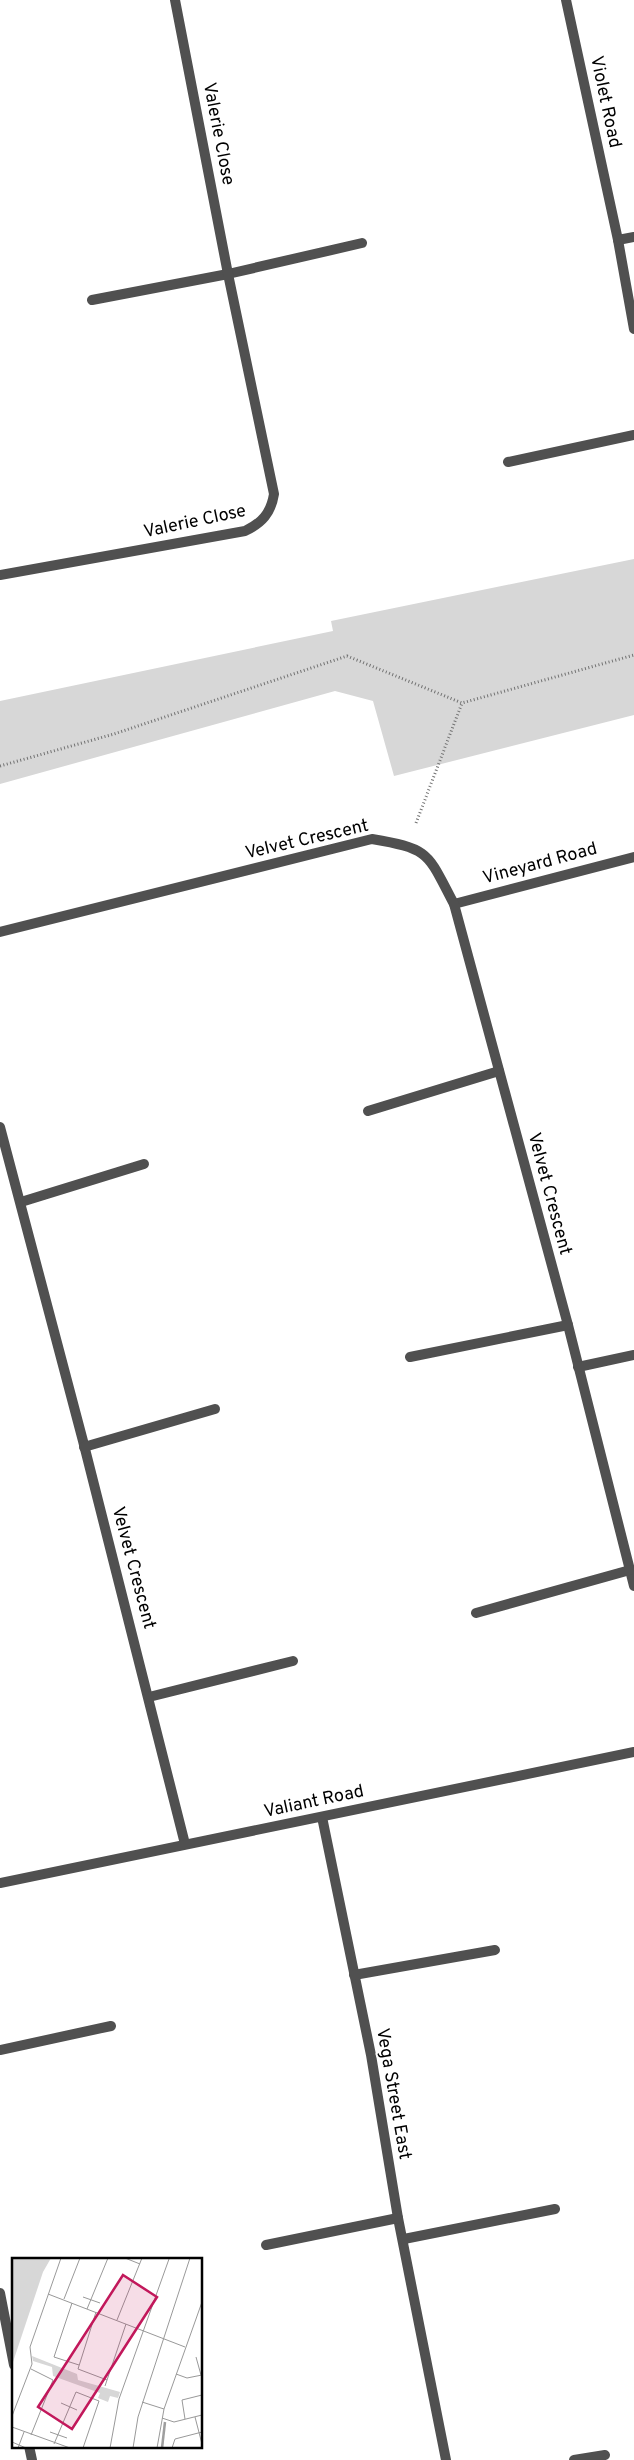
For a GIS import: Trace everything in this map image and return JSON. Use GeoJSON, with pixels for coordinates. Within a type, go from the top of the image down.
{"type":"FeatureCollection","features":[{"type":"Feature","properties":{"kind":"street","name":"Valerie Close"},"geometry":{"type":"LineString","coordinates":[[0,575],[245,531],[258,525],[272,505],[274,494],[228,274],[175,0]]}},
{"type":"Feature","properties":{"kind":"street","name":"Violet Road"},"geometry":{"type":"LineString","coordinates":[[566,0],[618,240],[634,329]]}},
{"type":"Feature","properties":{"kind":"street"},"geometry":{"type":"LineString","coordinates":[[618,240],[634,237]]}},
{"type":"Feature","properties":{"kind":"street"},"geometry":{"type":"LineString","coordinates":[[92,300],[228,274],[362,243]]}},
{"type":"Feature","properties":{"kind":"street"},"geometry":{"type":"LineString","coordinates":[[508,462],[634,435]]}},
{"type":"Feature","properties":{"kind":"street","name":"Velvet Crescent"},"geometry":{"type":"LineString","coordinates":[[0,932],[372,839],[408,845],[424,853],[454,904],[568,1325],[634,1586]]}},
{"type":"Feature","properties":{"kind":"street","name":"Vineyard Road"},"geometry":{"type":"LineString","coordinates":[[454,904],[634,856]]}},
{"type":"Feature","properties":{"kind":"street"},"geometry":{"type":"LineString","coordinates":[[368,1111],[499,1071]]}},
{"type":"Feature","properties":{"kind":"street","name":"Velvet Crescent"},"geometry":{"type":"LineString","coordinates":[[0,1127],[149,1697],[185,1844]]}},
{"type":"Feature","properties":{"kind":"street"},"geometry":{"type":"LineString","coordinates":[[21,1202],[144,1164]]}},
{"type":"Feature","properties":{"kind":"street"},"geometry":{"type":"LineString","coordinates":[[410,1358],[568,1325]]}},
{"type":"Feature","properties":{"kind":"street"},"geometry":{"type":"LineString","coordinates":[[578,1367],[634,1355]]}},
{"type":"Feature","properties":{"kind":"street"},"geometry":{"type":"LineString","coordinates":[[84,1447],[215,1409]]}},
{"type":"Feature","properties":{"kind":"street"},"geometry":{"type":"LineString","coordinates":[[476,1613],[630,1570]]}},
{"type":"Feature","properties":{"kind":"street"},"geometry":{"type":"LineString","coordinates":[[149,1697],[293,1661]]}},
{"type":"Feature","properties":{"kind":"street","name":"Valiant Road"},"geometry":{"type":"LineString","coordinates":[[0,1883],[634,1752]]}},
{"type":"Feature","properties":{"kind":"street","name":"Vega Street East"},"geometry":{"type":"LineString","coordinates":[[322,1817],[371,2055],[398,2218],[404,2239],[446,2460]]}},
{"type":"Feature","properties":{"kind":"street"},"geometry":{"type":"LineString","coordinates":[[354,1975],[494,1950]]}},
{"type":"Feature","properties":{"kind":"street"},"geometry":{"type":"LineString","coordinates":[[0,2050],[111,2026]]}},
{"type":"Feature","properties":{"kind":"street"},"geometry":{"type":"LineString","coordinates":[[404,2239],[555,2209]]}},
{"type":"Feature","properties":{"kind":"street"},"geometry":{"type":"LineString","coordinates":[[266,2245],[398,2218]]}},
{"type":"Feature","properties":{"kind":"street"},"geometry":{"type":"LineString","coordinates":[[0,2293],[12,2355]]}},
{"type":"Feature","properties":{"kind":"street"},"geometry":{"type":"LineString","coordinates":[[574,2460],[605,2456]]}},
{"type":"Feature","properties":{"kind":"path"},"geometry":{"type":"LineString","coordinates":[[0,766],[114,734],[346,656],[462,703],[634,656]]}},
{"type":"Feature","properties":{"kind":"path"},"geometry":{"type":"LineString","coordinates":[[408,845],[434,772],[462,703]]}},
{"type":"Feature","properties":{"kind":"shaded area"},"geometry":{"type":"Polygon","coordinates":[[[634,559],[634,715],[394,776],[373,701],[335,691],[0,784],[0,701],[333,631],[331,621],[634,559]]]}}]}
